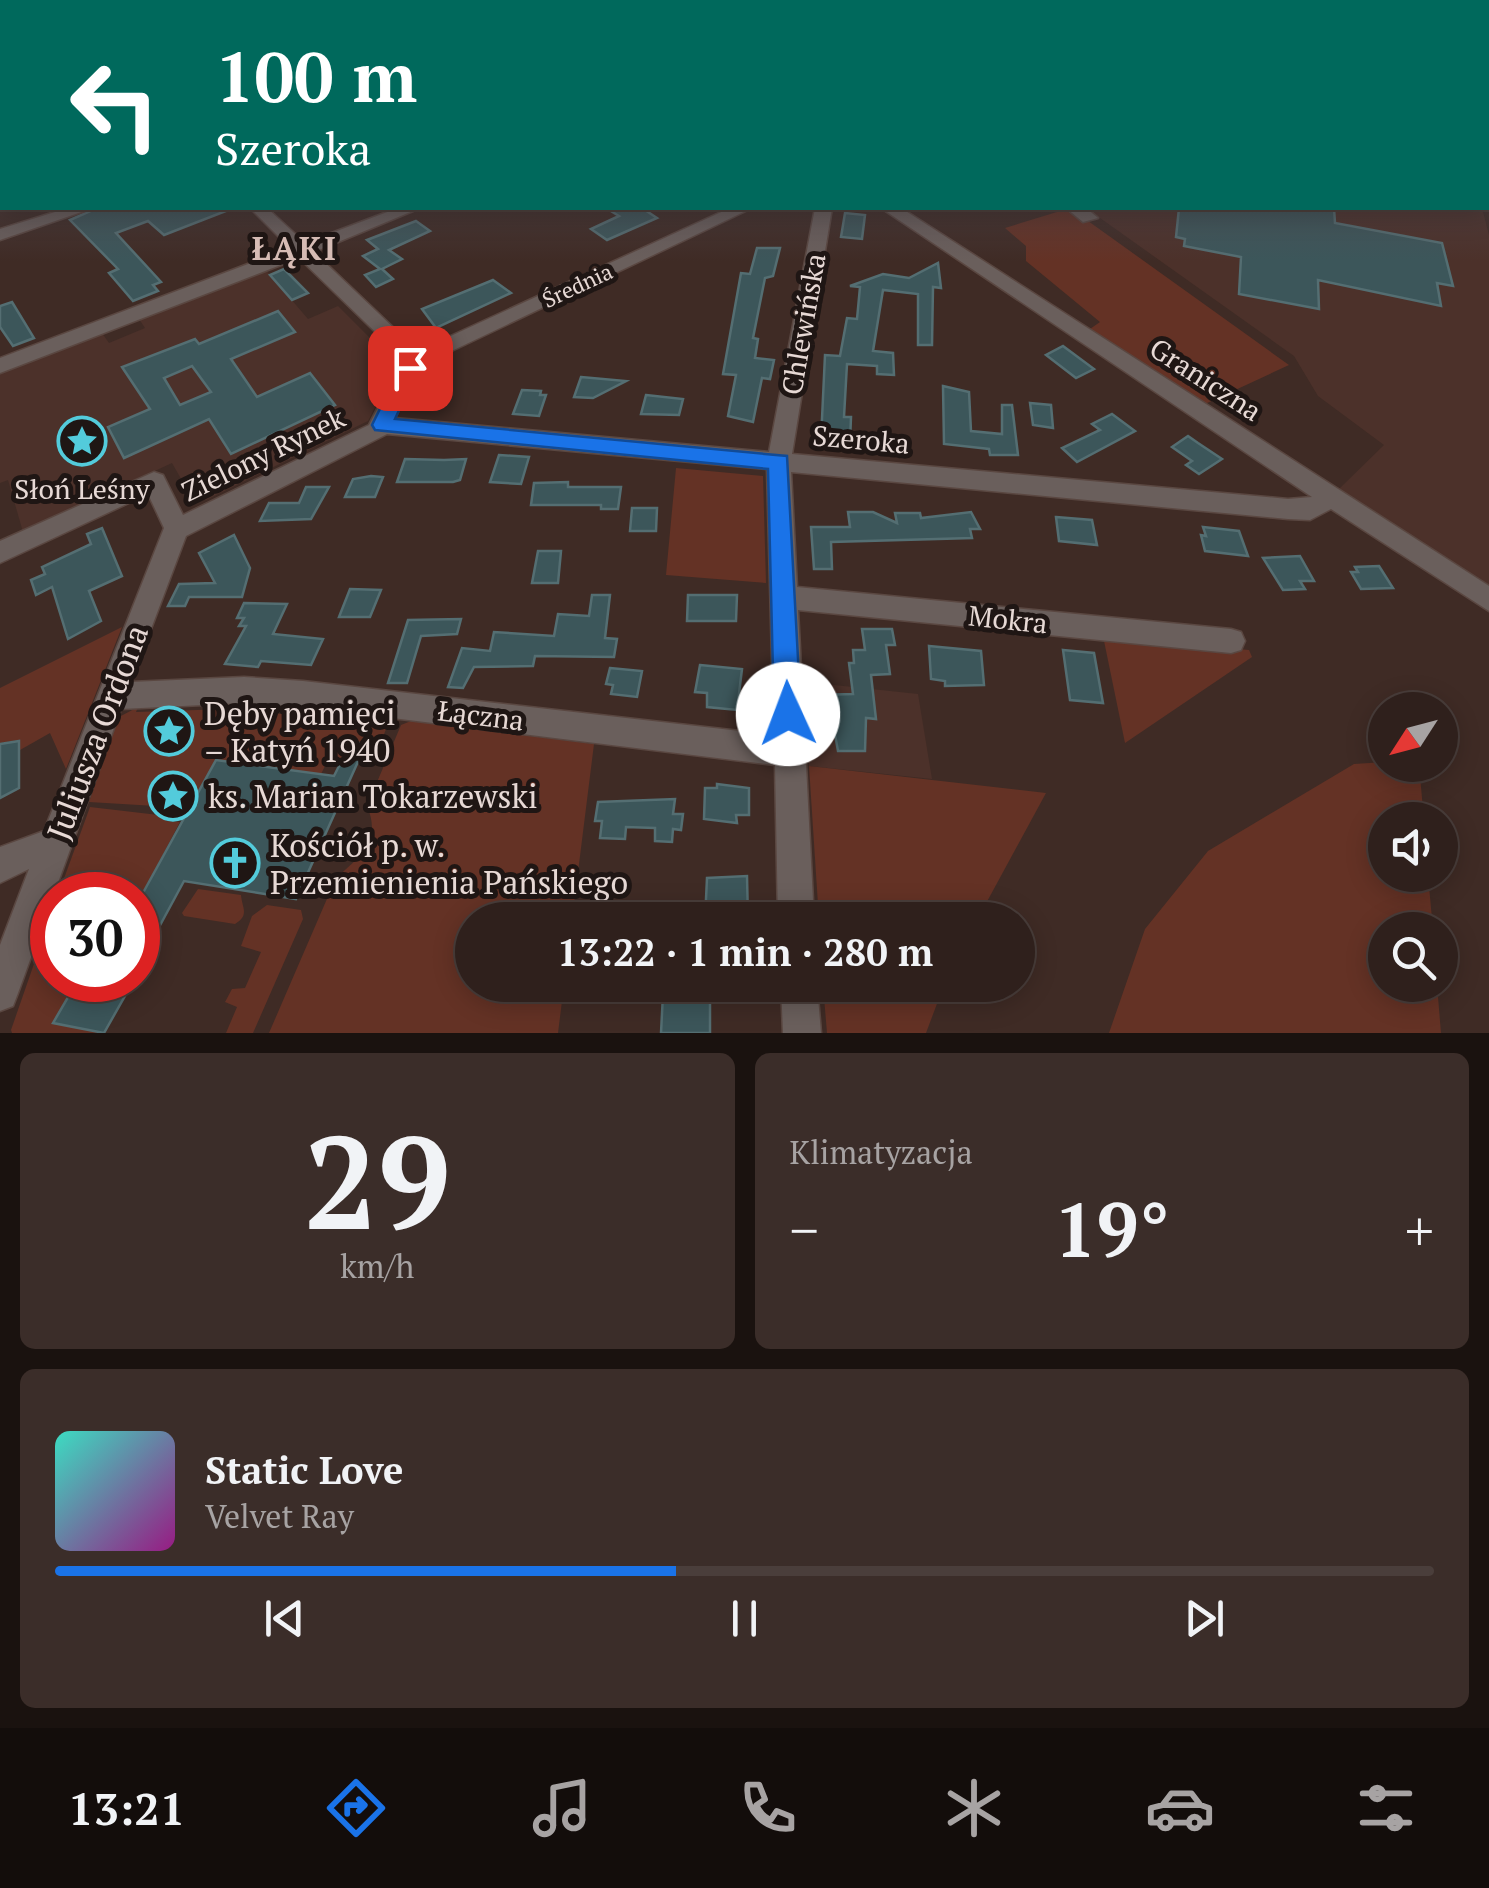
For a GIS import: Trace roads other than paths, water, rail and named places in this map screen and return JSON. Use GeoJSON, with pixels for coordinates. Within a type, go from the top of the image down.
{"type":"FeatureCollection","features":[{"type":"Feature","properties":{"kind":"street"},"geometry":{"type":"LineString","coordinates":[[0,235],[78,210]]}},
{"type":"Feature","properties":{"kind":"street"},"geometry":{"type":"LineString","coordinates":[[260,210],[408,352],[412,362]]}},
{"type":"Feature","properties":{"kind":"street"},"geometry":{"type":"LineString","coordinates":[[0,366],[407,210]]}},
{"type":"Feature","properties":{"kind":"street","name":"Średnia"},"geometry":{"type":"LineString","coordinates":[[412,362],[739,210]]}},
{"type":"Feature","properties":{"kind":"street","name":"Chlewińska"},"geometry":{"type":"LineString","coordinates":[[795,902],[779,462],[824,210]]}},
{"type":"Feature","properties":{"kind":"street","name":"Graniczna"},"geometry":{"type":"LineString","coordinates":[[893,210],[1489,600]]}},
{"type":"Feature","properties":{"kind":"street","name":"Zielony Rynek"},"geometry":{"type":"LineString","coordinates":[[178,529],[362,439],[382,425],[412,362]]}},
{"type":"Feature","properties":{"kind":"street","name":"Szeroka"},"geometry":{"type":"LineString","coordinates":[[382,425],[1306,510],[1332,497]]}},
{"type":"Feature","properties":{"kind":"street"},"geometry":{"type":"LineString","coordinates":[[0,553],[154,481],[178,529]]}},
{"type":"Feature","properties":{"kind":"street","name":"Juliusza Ordona"},"geometry":{"type":"LineString","coordinates":[[0,993],[168,544],[178,529]]}},
{"type":"Feature","properties":{"kind":"street","name":"Mokra"},"geometry":{"type":"LineString","coordinates":[[784,597],[1232,641]]}},
{"type":"Feature","properties":{"kind":"street","name":"Łączna"},"geometry":{"type":"LineString","coordinates":[[112,696],[244,690],[302,694],[789,752]]}},
{"type":"Feature","properties":{"kind":"street"},"geometry":{"type":"LineString","coordinates":[[0,866],[54,845]]}},
{"type":"Feature","properties":{"kind":"street"},"geometry":{"type":"LineString","coordinates":[[800,1002],[802,1033]]}},
{"type":"Feature","properties":{"kind":"place","name":"Słoń Leśny"},"geometry":{"type":"Point","coordinates":[82,441]}},
{"type":"Feature","properties":{"kind":"place","name":"Dęby pamięci – Katyń 1940"},"geometry":{"type":"Point","coordinates":[169,731]}},
{"type":"Feature","properties":{"kind":"place","name":"ks. Marian Tokarzewski"},"geometry":{"type":"Point","coordinates":[173,796]}},
{"type":"Feature","properties":{"kind":"place","name":"Kościół p. w. Przemienienia Pańskiego"},"geometry":{"type":"Point","coordinates":[235,863]}},
{"type":"Feature","properties":{"kind":"district","name":"ŁĄKI"},"geometry":{"type":"Point","coordinates":[295,248]}}]}
